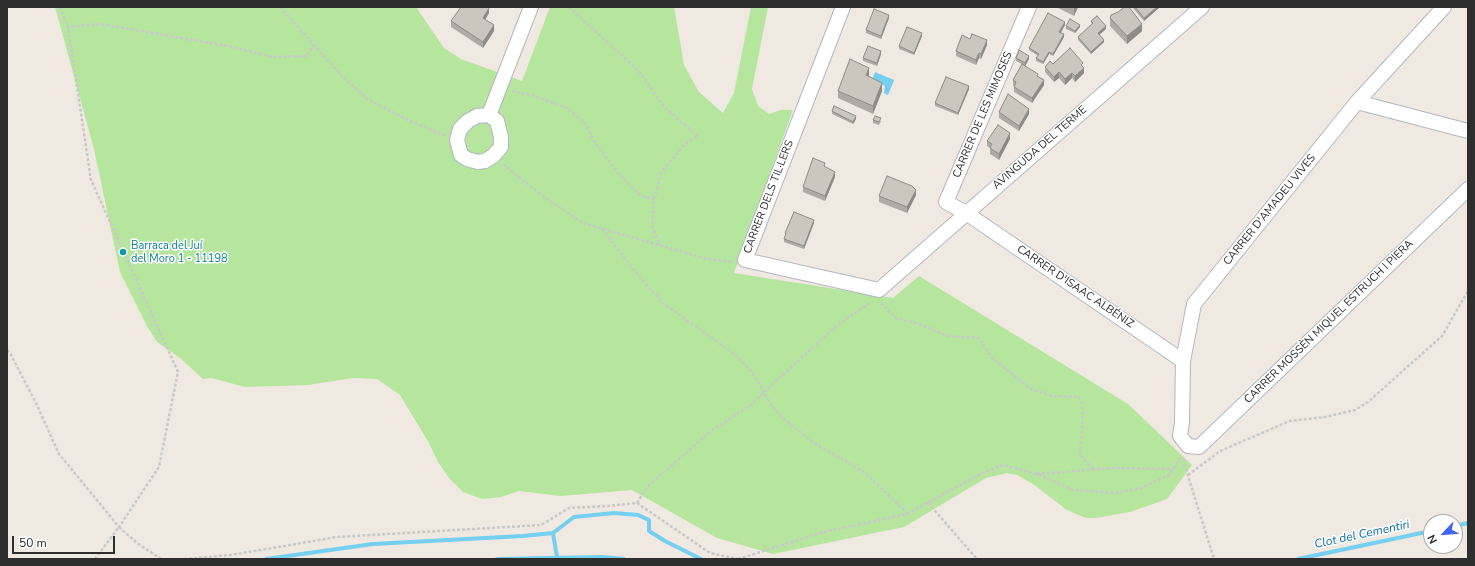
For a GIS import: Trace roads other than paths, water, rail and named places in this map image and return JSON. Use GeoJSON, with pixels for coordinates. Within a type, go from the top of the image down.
{"type":"FeatureCollection","features":[{"type":"Feature","properties":{"kind":"street"},"geometry":{"type":"LineString","coordinates":[[490,115],[531,7]]}},
{"type":"Feature","properties":{"kind":"street","name":"CARRER DELS TIL·LERS"},"geometry":{"type":"LineString","coordinates":[[843,7],[745,260],[877,293]]}},
{"type":"Feature","properties":{"kind":"street","name":"CARRER DE LES MIMOSES"},"geometry":{"type":"LineString","coordinates":[[966,213],[946,202],[1029,7]]}},
{"type":"Feature","properties":{"kind":"street","name":"AVINGUDA DEL TERME"},"geometry":{"type":"LineString","coordinates":[[877,293],[966,213],[1202,7]]}},
{"type":"Feature","properties":{"kind":"street","name":"CARRER D'AMADEU VIVES"},"geometry":{"type":"LineString","coordinates":[[1188,446],[1180,436],[1182,422],[1184,361],[1194,304],[1357,102],[1442,9]]}},
{"type":"Feature","properties":{"kind":"street"},"geometry":{"type":"LineString","coordinates":[[1357,102],[1468,131]]}},
{"type":"Feature","properties":{"kind":"street"},"geometry":{"type":"LineString","coordinates":[[490,115],[497,121],[501,137],[501,146],[493,156],[485,161],[478,162],[467,159],[461,155],[457,140],[460,129],[468,121],[477,116],[490,115]]}},
{"type":"Feature","properties":{"kind":"street","name":"CARRER MOSSÈN MIQUEL ESTRUCH I PIERA"},"geometry":{"type":"LineString","coordinates":[[1188,446],[1199,447],[1468,189]]}},
{"type":"Feature","properties":{"kind":"street","name":"CARRER D'ISAAC ALBÉNIZ"},"geometry":{"type":"LineString","coordinates":[[966,213],[1184,361]]}},
{"type":"Feature","properties":{"kind":"water"},"geometry":{"type":"Polygon","coordinates":[[[875,72],[894,80],[888,95],[884,93],[885,86],[872,80],[875,72]]]}},
{"type":"Feature","properties":{"kind":"waterway"},"geometry":{"type":"LineString","coordinates":[[266,559],[373,544],[553,533],[574,517],[614,513],[638,515],[649,520],[649,531],[665,541],[701,559]]}},
{"type":"Feature","properties":{"kind":"waterway","name":"Clot del Cementiri"},"geometry":{"type":"LineString","coordinates":[[1463,524],[1468,523]]}},
{"type":"Feature","properties":{"kind":"waterway"},"geometry":{"type":"LineString","coordinates":[[553,533],[557,557]]}},
{"type":"Feature","properties":{"kind":"waterway","name":"Clot del Cementiri"},"geometry":{"type":"LineString","coordinates":[[1298,559],[1423,533]]}},
{"type":"Feature","properties":{"kind":"waterway","name":"Clot del Cementiri"},"geometry":{"type":"LineString","coordinates":[[497,559],[602,557],[624,559]]}},
{"type":"Feature","properties":{"kind":"place","name":"Barraca del Juí del Moro 1 - 11198"},"geometry":{"type":"Point","coordinates":[123,252]}}]}
